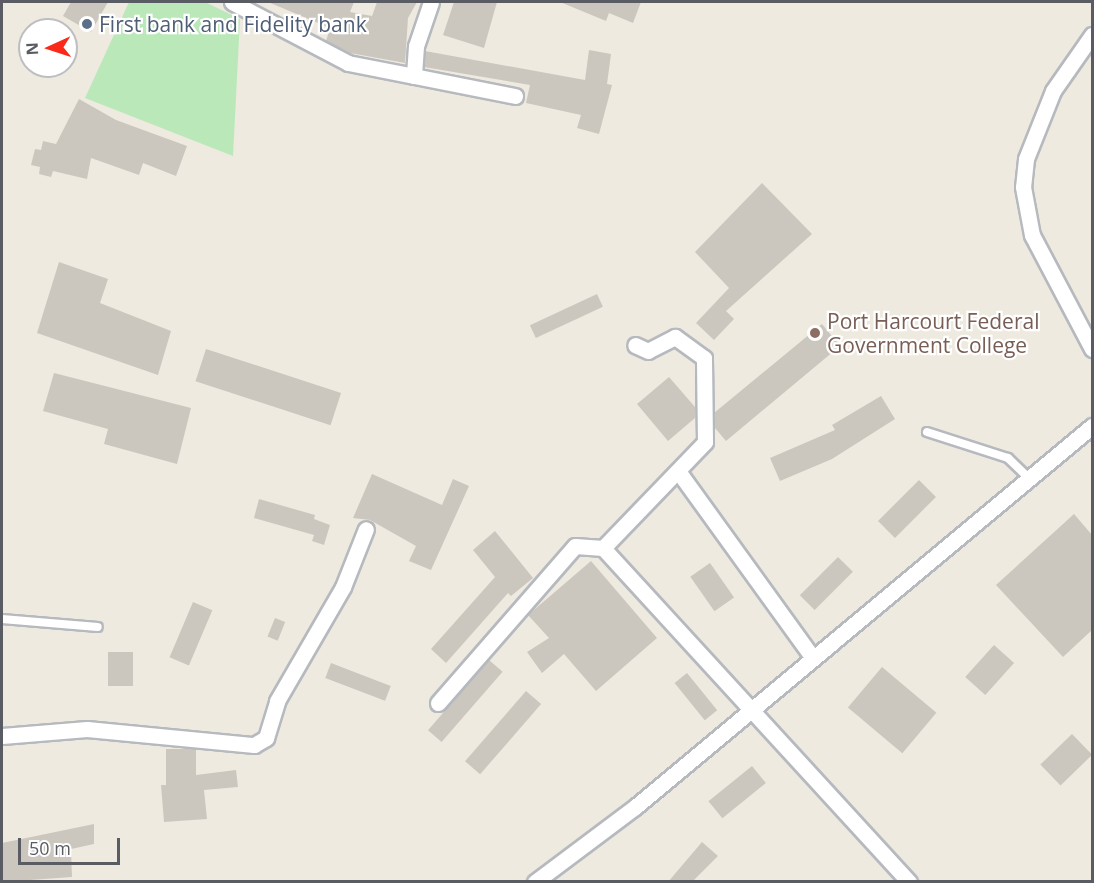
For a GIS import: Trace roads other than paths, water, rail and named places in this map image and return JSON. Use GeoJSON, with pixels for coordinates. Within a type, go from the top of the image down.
{"type":"FeatureCollection","features":[{"type":"Feature","properties":{"kind":"street"},"geometry":{"type":"LineString","coordinates":[[232,2],[348,63],[515,96]]}},
{"type":"Feature","properties":{"kind":"street"},"geometry":{"type":"LineString","coordinates":[[414,76],[420,27],[431,2]]}},
{"type":"Feature","properties":{"kind":"street"},"geometry":{"type":"LineString","coordinates":[[1092,35],[1045,108],[1023,187],[1032,235],[1092,349]]}},
{"type":"Feature","properties":{"kind":"street"},"geometry":{"type":"LineString","coordinates":[[603,548],[705,442],[704,358],[675,337],[648,351],[635,345]]}},
{"type":"Feature","properties":{"kind":"street"},"geometry":{"type":"LineString","coordinates":[[535,882],[635,807],[752,707],[1092,426]]}},
{"type":"Feature","properties":{"kind":"street"},"geometry":{"type":"LineString","coordinates":[[678,471],[812,657]]}},
{"type":"Feature","properties":{"kind":"street"},"geometry":{"type":"LineString","coordinates":[[2,736],[87,729],[254,745],[266,738],[277,701],[343,587],[366,529]]}},
{"type":"Feature","properties":{"kind":"street"},"geometry":{"type":"LineString","coordinates":[[438,703],[575,546],[603,548],[752,707],[909,882]]}},
{"type":"Feature","properties":{"kind":"lane"},"geometry":{"type":"LineString","coordinates":[[927,432],[1008,458],[1029,478]]}},
{"type":"Feature","properties":{"kind":"lane"},"geometry":{"type":"LineString","coordinates":[[2,619],[98,627]]}},
{"type":"Feature","properties":{"kind":"place","name":"First bank and Fidelity bank"},"geometry":{"type":"Point","coordinates":[87,24]}},
{"type":"Feature","properties":{"kind":"place","name":"Port Harcourt Federal Government College"},"geometry":{"type":"Point","coordinates":[815,333]}}]}
